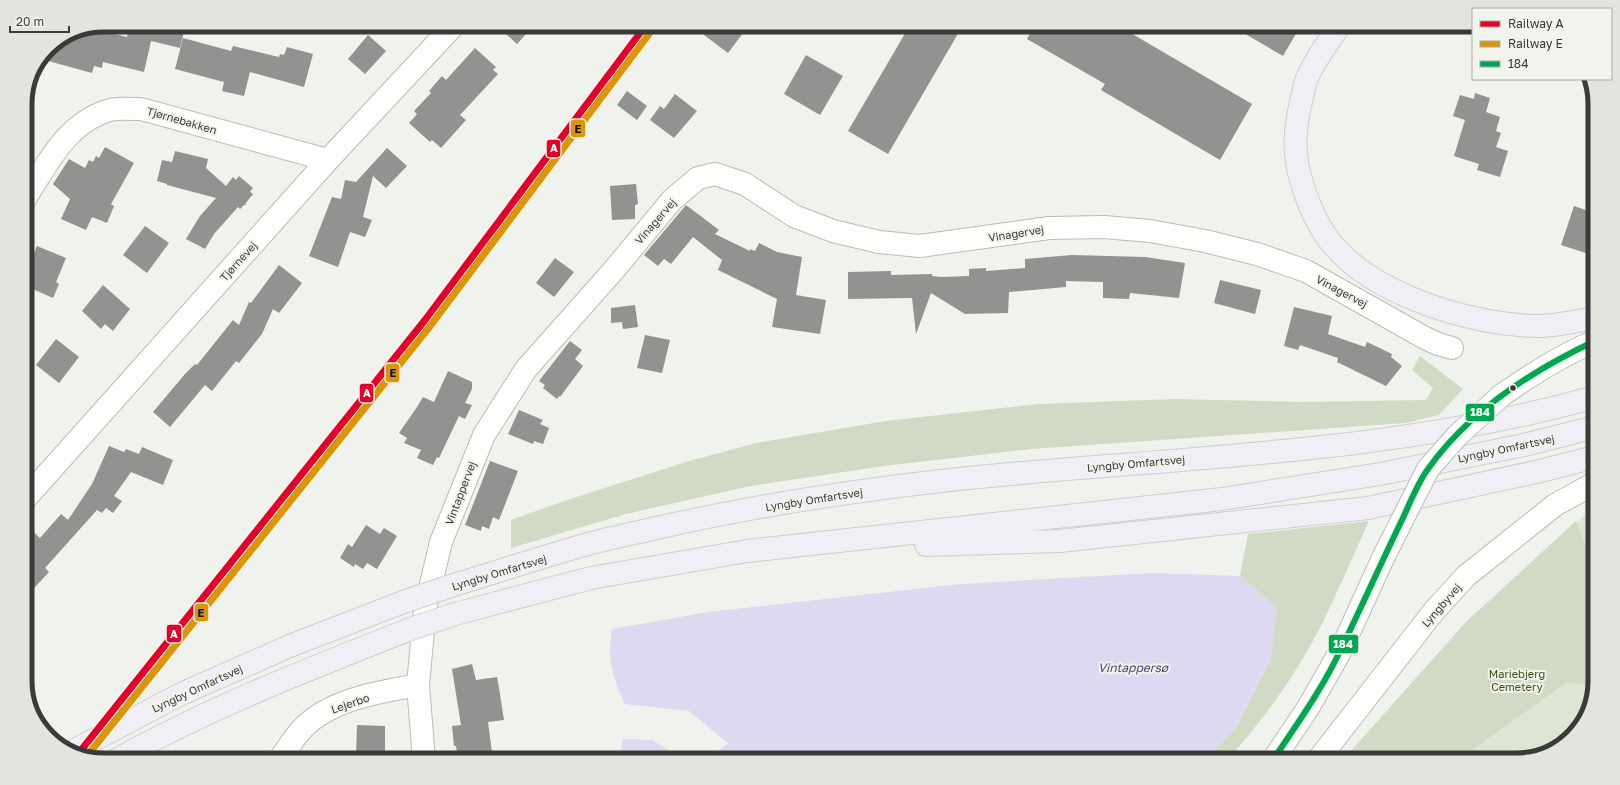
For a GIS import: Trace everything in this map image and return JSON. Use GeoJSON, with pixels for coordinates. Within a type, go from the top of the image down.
{"type":"FeatureCollection","features":[{"type":"Feature","properties":{"kind":"highway"},"geometry":{"type":"LineString","coordinates":[[1336,32],[1307,77],[1296,124],[1297,167],[1309,206],[1328,240],[1351,262],[1378,281],[1404,294],[1449,312],[1491,321],[1538,326],[1588,319]]}},
{"type":"Feature","properties":{"kind":"highway","name":"Lyngby Omfartsvej"},"geometry":{"type":"LineString","coordinates":[[78,748],[181,694],[292,645],[406,601],[589,544],[721,514],[840,493],[958,479],[1316,448],[1410,436],[1553,409],[1588,399]]}},
{"type":"Feature","properties":{"kind":"highway","name":"Lyngby Omfartsvej"},"geometry":{"type":"LineString","coordinates":[[128,753],[166,732],[286,678],[408,630],[455,614],[591,578],[747,551],[1222,499],[1380,474],[1524,445],[1588,430]]}},
{"type":"Feature","properties":{"kind":"highway"},"geometry":{"type":"LineString","coordinates":[[747,551],[1060,541],[1368,508],[1536,472],[1588,459]]}},
{"type":"Feature","properties":{"kind":"street","name":"Tjørnevej"},"geometry":{"type":"LineString","coordinates":[[32,491],[328,160],[447,32]]}},
{"type":"Feature","properties":{"kind":"street","name":"Tjørnebakken"},"geometry":{"type":"LineString","coordinates":[[32,188],[61,143],[83,122],[111,110],[141,108],[328,160]]}},
{"type":"Feature","properties":{"kind":"street","name":"Vinagervej"},"geometry":{"type":"LineString","coordinates":[[613,271],[672,200],[698,178],[715,174],[745,184],[794,216],[833,231],[879,242],[920,246],[1049,228],[1104,228],[1150,231],[1205,241],[1256,254],[1306,271],[1425,338],[1452,348]]}},
{"type":"Feature","properties":{"kind":"street","name":"Vintappervej"},"geometry":{"type":"LineString","coordinates":[[423,753],[418,685],[425,609],[438,556],[461,488],[484,435],[526,369],[613,271]]}},
{"type":"Feature","properties":{"kind":"street"},"geometry":{"type":"LineString","coordinates":[[1277,753],[1308,708],[1340,652],[1384,556],[1428,469],[1457,436],[1502,394],[1570,351],[1588,344]]}},
{"type":"Feature","properties":{"kind":"street","name":"Lyngbyvej"},"geometry":{"type":"LineString","coordinates":[[1323,753],[1434,611],[1466,576],[1555,505],[1588,487]]}},
{"type":"Feature","properties":{"kind":"street","name":"Lejerbo"},"geometry":{"type":"LineString","coordinates":[[284,753],[302,729],[317,716],[337,705],[391,690],[418,685]]}},
{"type":"Feature","properties":{"kind":"green space"},"geometry":{"type":"Polygon","coordinates":[[[1420,356],[1463,389],[1439,415],[1406,423],[1031,449],[884,466],[750,486],[626,514],[511,548],[511,520],[567,500],[686,462],[756,443],[886,421],[1039,404],[1176,399],[1303,402],[1426,400],[1433,388],[1412,370],[1420,356]]]}},
{"type":"Feature","properties":{"kind":"green space","name":"Mariebjerg Cemetery"},"geometry":{"type":"Polygon","coordinates":[[[1588,512],[1588,686],[1587,695],[1581,713],[1570,728],[1556,741],[1535,751],[1516,753],[1349,753],[1466,622],[1588,512]]]}},
{"type":"Feature","properties":{"kind":"green space"},"geometry":{"type":"Polygon","coordinates":[[[1369,521],[1321,626],[1290,679],[1254,729],[1234,753],[1213,753],[1238,724],[1277,608],[1240,576],[1248,534],[1369,521]]]}},
{"type":"Feature","properties":{"kind":"green space","name":"Mariebjerg Cemetery"},"geometry":{"type":"Polygon","coordinates":[[[1576,521],[1588,552],[1588,685],[1567,682],[1468,753],[1349,753],[1466,622],[1576,521]]]}},
{"type":"Feature","properties":{"kind":"water","name":"Vintappersø"},"geometry":{"type":"Polygon","coordinates":[[[1152,573],[1240,576],[1277,608],[1271,660],[1238,724],[1213,753],[716,753],[728,743],[689,711],[625,704],[614,676],[610,659],[612,629],[708,612],[961,584],[1152,573]]]}},
{"type":"Feature","properties":{"kind":"water"},"geometry":{"type":"Polygon","coordinates":[[[623,739],[652,740],[673,753],[620,753],[623,739]]]}},
{"type":"Feature","properties":{"kind":"building"},"geometry":{"type":"Polygon","coordinates":[[[107,32],[127,37],[128,32],[184,32],[180,48],[151,41],[144,72],[103,62],[102,68],[94,66],[92,73],[47,61],[60,47],[72,39],[85,34],[107,32]]]}},
{"type":"Feature","properties":{"kind":"building"},"geometry":{"type":"Polygon","coordinates":[[[504,32],[528,32],[517,44],[504,32]]]}},
{"type":"Feature","properties":{"kind":"building"},"geometry":{"type":"Polygon","coordinates":[[[706,32],[744,32],[728,53],[704,35],[706,32]]]}},
{"type":"Feature","properties":{"kind":"building"},"geometry":{"type":"Polygon","coordinates":[[[906,32],[959,32],[888,154],[848,131],[906,32]]]}},
{"type":"Feature","properties":{"kind":"building"},"geometry":{"type":"Polygon","coordinates":[[[1031,32],[1129,32],[1252,104],[1220,160],[1101,90],[1105,84],[1027,39],[1031,32]]]}},
{"type":"Feature","properties":{"kind":"building"},"geometry":{"type":"Polygon","coordinates":[[[1242,32],[1297,32],[1283,56],[1242,32]]]}},
{"type":"Feature","properties":{"kind":"building"},"geometry":{"type":"Polygon","coordinates":[[[368,35],[386,51],[365,74],[348,59],[368,35]]]}},
{"type":"Feature","properties":{"kind":"building"},"geometry":{"type":"Polygon","coordinates":[[[183,38],[231,51],[233,46],[279,57],[280,54],[284,55],[287,47],[313,54],[304,87],[250,72],[244,96],[222,91],[224,82],[175,69],[183,38]]]}},
{"type":"Feature","properties":{"kind":"building"},"geometry":{"type":"Polygon","coordinates":[[[475,48],[496,67],[493,70],[498,74],[460,115],[466,120],[441,148],[432,140],[430,142],[409,123],[417,114],[414,111],[431,93],[429,91],[442,76],[446,80],[475,48]]]}},
{"type":"Feature","properties":{"kind":"building"},"geometry":{"type":"Polygon","coordinates":[[[806,55],[843,76],[820,115],[784,94],[806,55]]]}},
{"type":"Feature","properties":{"kind":"building"},"geometry":{"type":"Polygon","coordinates":[[[627,91],[647,106],[637,120],[617,105],[627,91]]]}},
{"type":"Feature","properties":{"kind":"building"},"geometry":{"type":"Polygon","coordinates":[[[1475,93],[1490,98],[1486,112],[1500,117],[1496,131],[1501,133],[1496,147],[1508,151],[1500,177],[1477,170],[1479,164],[1454,156],[1465,120],[1453,116],[1460,95],[1474,99],[1475,93]]]}},
{"type":"Feature","properties":{"kind":"building"},"geometry":{"type":"Polygon","coordinates":[[[675,94],[697,111],[674,138],[650,120],[660,106],[664,109],[675,94]]]}},
{"type":"Feature","properties":{"kind":"building"},"geometry":{"type":"Polygon","coordinates":[[[105,147],[134,163],[111,204],[114,206],[107,223],[92,217],[86,230],[61,219],[70,199],[53,184],[69,159],[85,168],[89,160],[93,162],[96,156],[99,158],[105,147]]]}},
{"type":"Feature","properties":{"kind":"building"},"geometry":{"type":"Polygon","coordinates":[[[387,148],[407,166],[386,188],[373,176],[363,217],[372,220],[365,237],[350,232],[338,267],[309,256],[332,197],[341,199],[345,180],[356,182],[387,148]]]}},
{"type":"Feature","properties":{"kind":"building"},"geometry":{"type":"Polygon","coordinates":[[[175,151],[208,159],[206,168],[226,186],[233,177],[236,180],[239,176],[253,188],[250,192],[253,194],[245,204],[247,205],[244,205],[240,209],[238,207],[214,234],[205,249],[186,239],[200,216],[216,198],[157,181],[162,160],[172,162],[175,151]]]}},
{"type":"Feature","properties":{"kind":"building"},"geometry":{"type":"Polygon","coordinates":[[[636,184],[638,204],[635,205],[635,219],[612,220],[610,186],[636,184]]]}},
{"type":"Feature","properties":{"kind":"building"},"geometry":{"type":"Polygon","coordinates":[[[686,205],[719,230],[715,234],[750,251],[750,249],[755,251],[759,243],[777,252],[802,257],[796,295],[826,300],[820,334],[772,327],[777,299],[718,270],[722,260],[693,237],[671,264],[664,259],[658,266],[644,255],[686,205]]]}},
{"type":"Feature","properties":{"kind":"building"},"geometry":{"type":"Polygon","coordinates":[[[1574,206],[1588,211],[1588,254],[1561,245],[1574,206]]]}},
{"type":"Feature","properties":{"kind":"building"},"geometry":{"type":"Polygon","coordinates":[[[145,226],[169,243],[147,273],[123,255],[145,226]]]}},
{"type":"Feature","properties":{"kind":"building"},"geometry":{"type":"Polygon","coordinates":[[[37,246],[66,258],[56,282],[59,284],[53,298],[32,289],[32,272],[34,267],[32,266],[32,258],[37,246]]]}},
{"type":"Feature","properties":{"kind":"building"},"geometry":{"type":"Polygon","coordinates":[[[1072,255],[1145,257],[1185,263],[1179,298],[1130,293],[1129,299],[1103,298],[1103,282],[1066,281],[1066,287],[1009,292],[1008,313],[965,314],[931,293],[916,334],[912,298],[848,299],[848,272],[891,271],[891,275],[932,274],[932,276],[941,277],[969,276],[969,269],[986,268],[986,271],[1025,268],[1025,259],[1072,255]]]}},
{"type":"Feature","properties":{"kind":"building"},"geometry":{"type":"Polygon","coordinates":[[[555,258],[574,272],[554,297],[536,283],[555,258]]]}},
{"type":"Feature","properties":{"kind":"building"},"geometry":{"type":"Polygon","coordinates":[[[279,265],[302,283],[279,313],[273,309],[262,334],[239,363],[236,361],[212,391],[205,385],[170,427],[153,412],[185,374],[195,364],[197,365],[233,320],[239,325],[249,302],[251,303],[279,265]]]}},
{"type":"Feature","properties":{"kind":"building"},"geometry":{"type":"Polygon","coordinates":[[[1220,280],[1261,290],[1255,314],[1214,303],[1220,280]]]}},
{"type":"Feature","properties":{"kind":"building"},"geometry":{"type":"Polygon","coordinates":[[[103,285],[130,309],[113,331],[105,324],[101,329],[82,311],[103,285]]]}},
{"type":"Feature","properties":{"kind":"building"},"geometry":{"type":"Polygon","coordinates":[[[635,305],[638,327],[623,329],[622,322],[611,323],[611,308],[635,305]]]}},
{"type":"Feature","properties":{"kind":"building"},"geometry":{"type":"Polygon","coordinates":[[[1294,307],[1332,316],[1328,334],[1365,347],[1367,342],[1392,354],[1391,357],[1402,366],[1386,386],[1337,362],[1338,358],[1300,345],[1298,350],[1284,346],[1294,307]]]}},
{"type":"Feature","properties":{"kind":"building"},"geometry":{"type":"Polygon","coordinates":[[[645,335],[670,340],[662,373],[637,368],[645,335]]]}},
{"type":"Feature","properties":{"kind":"building"},"geometry":{"type":"Polygon","coordinates":[[[56,339],[79,357],[59,383],[36,365],[56,339]]]}},
{"type":"Feature","properties":{"kind":"building"},"geometry":{"type":"Polygon","coordinates":[[[570,341],[582,350],[575,359],[583,366],[557,399],[543,388],[545,385],[539,381],[570,341]]]}},
{"type":"Feature","properties":{"kind":"building"},"geometry":{"type":"Polygon","coordinates":[[[448,371],[472,382],[472,389],[465,403],[472,405],[465,419],[459,416],[439,458],[437,457],[433,465],[417,458],[421,450],[404,443],[407,438],[399,433],[423,397],[434,402],[448,371]]]}},
{"type":"Feature","properties":{"kind":"building"},"geometry":{"type":"Polygon","coordinates":[[[519,410],[543,420],[540,424],[549,428],[543,444],[534,441],[533,444],[508,434],[519,410]]]}},
{"type":"Feature","properties":{"kind":"building"},"geometry":{"type":"Polygon","coordinates":[[[109,446],[124,452],[126,449],[139,454],[142,447],[173,460],[163,485],[131,472],[114,496],[122,501],[113,513],[106,508],[102,513],[97,510],[45,568],[49,572],[32,590],[32,531],[40,538],[61,514],[68,520],[92,484],[109,446]]]}},
{"type":"Feature","properties":{"kind":"building"},"geometry":{"type":"Polygon","coordinates":[[[490,461],[518,471],[499,520],[493,517],[489,529],[482,526],[481,531],[465,525],[490,461]]]}},
{"type":"Feature","properties":{"kind":"building"},"geometry":{"type":"Polygon","coordinates":[[[366,525],[380,534],[384,528],[397,536],[377,569],[367,563],[363,569],[355,564],[354,567],[340,558],[348,544],[352,547],[366,525]]]}},
{"type":"Feature","properties":{"kind":"building"},"geometry":{"type":"Polygon","coordinates":[[[472,664],[476,680],[497,677],[504,720],[488,722],[492,753],[457,753],[456,746],[454,746],[452,726],[461,725],[452,669],[472,664]]]}},
{"type":"Feature","properties":{"kind":"building"},"geometry":{"type":"Polygon","coordinates":[[[357,725],[385,726],[385,753],[356,753],[357,725]]]}},
{"type":"Feature","properties":{"kind":"rail line","name":"A"},"geometry":{"type":"LineString","coordinates":[[82,749],[425,320],[641,32]]}},
{"type":"Feature","properties":{"kind":"rail line","name":"E"},"geometry":{"type":"LineString","coordinates":[[91,752],[431,325],[651,32]]}},
{"type":"Feature","properties":{"kind":"transit line","name":"184"},"geometry":{"type":"LineString","coordinates":[[1278,753],[1309,706],[1334,663],[1420,481],[1428,469],[1444,448],[1462,429],[1503,394],[1525,379],[1588,344]]}}]}
